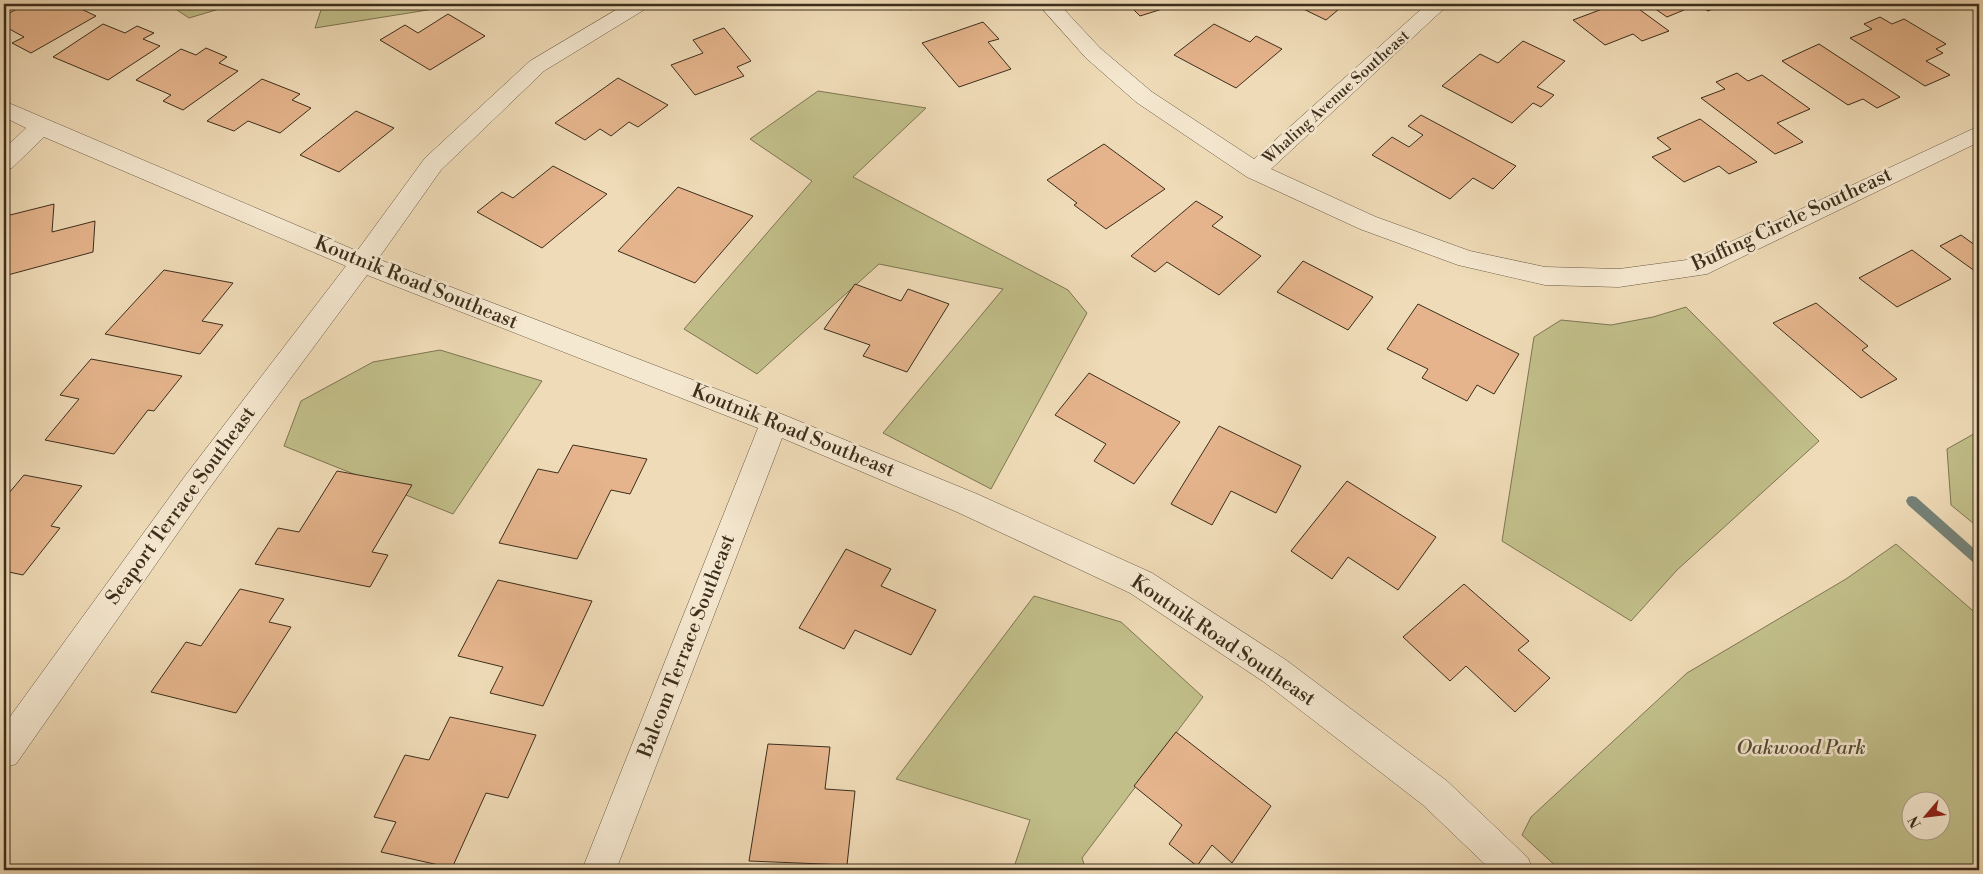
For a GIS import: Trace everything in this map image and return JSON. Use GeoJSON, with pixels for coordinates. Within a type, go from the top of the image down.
{"type":"FeatureCollection","features":[{"type":"Feature","properties":{"kind":"street","name":"Seaport Terrace Southeast"},"geometry":{"type":"LineString","coordinates":[[4,752],[195,485],[362,263],[433,164],[537,66],[640,4]]}},
{"type":"Feature","properties":{"kind":"street","name":"Buffing Circle Southeast"},"geometry":{"type":"LineString","coordinates":[[1048,4],[1093,53],[1144,97],[1255,171],[1368,224],[1467,260],[1545,276],[1619,278],[1698,268],[1979,133]]}},
{"type":"Feature","properties":{"kind":"street","name":"Whaling Avenue Southeast"},"geometry":{"type":"LineString","coordinates":[[1255,171],[1439,4]]}},
{"type":"Feature","properties":{"kind":"street","name":"Koutnik Road Southeast"},"geometry":{"type":"LineString","coordinates":[[4,108],[40,127],[362,263],[774,423],[967,503],[1140,583],[1275,671],[1435,794],[1516,870]]}},
{"type":"Feature","properties":{"kind":"street"},"geometry":{"type":"LineString","coordinates":[[4,162],[40,127]]}},
{"type":"Feature","properties":{"kind":"street","name":"Balcom Terrace Southeast"},"geometry":{"type":"LineString","coordinates":[[599,870],[774,423]]}},
{"type":"Feature","properties":{"kind":"green space"},"geometry":{"type":"Polygon","coordinates":[[[168,4],[236,4],[189,18],[168,4]]]}},
{"type":"Feature","properties":{"kind":"green space"},"geometry":{"type":"Polygon","coordinates":[[[323,4],[465,4],[315,28],[323,4]]]}},
{"type":"Feature","properties":{"kind":"green space"},"geometry":{"type":"Polygon","coordinates":[[[818,91],[926,108],[853,177],[1068,290],[1087,313],[991,489],[883,433],[1003,289],[879,264],[757,374],[684,329],[812,181],[750,139],[818,91]]]}},
{"type":"Feature","properties":{"kind":"green space"},"geometry":{"type":"Polygon","coordinates":[[[1686,307],[1819,441],[1677,570],[1631,621],[1502,541],[1534,337],[1561,320],[1611,325],[1653,317],[1686,307]]]}},
{"type":"Feature","properties":{"kind":"green space"},"geometry":{"type":"Polygon","coordinates":[[[440,350],[542,381],[453,514],[284,446],[301,401],[373,362],[440,350]]]}},
{"type":"Feature","properties":{"kind":"green space"},"geometry":{"type":"Polygon","coordinates":[[[1979,431],[1979,528],[1951,505],[1947,449],[1979,431]]]}},
{"type":"Feature","properties":{"kind":"green space","name":"Oakwood Park"},"geometry":{"type":"Polygon","coordinates":[[[1896,544],[1979,616],[1979,870],[1560,870],[1522,835],[1531,817],[1687,673],[1846,579],[1896,544]]]}},
{"type":"Feature","properties":{"kind":"green space"},"geometry":{"type":"Polygon","coordinates":[[[1034,596],[1121,622],[1203,697],[1082,858],[1086,870],[1013,870],[1030,820],[896,779],[1034,596]]]}},
{"type":"Feature","properties":{"kind":"building"},"geometry":{"type":"Polygon","coordinates":[[[26,4],[86,4],[79,8],[96,16],[31,53],[12,43],[24,37],[4,26],[4,16],[26,4]]]}},
{"type":"Feature","properties":{"kind":"building"},"geometry":{"type":"Polygon","coordinates":[[[905,4],[930,4],[910,10],[905,4]]]}},
{"type":"Feature","properties":{"kind":"building"},"geometry":{"type":"Polygon","coordinates":[[[1138,4],[1178,4],[1140,16],[1131,7],[1138,4]]]}},
{"type":"Feature","properties":{"kind":"building"},"geometry":{"type":"Polygon","coordinates":[[[1293,4],[1345,4],[1326,20],[1293,4]]]}},
{"type":"Feature","properties":{"kind":"building"},"geometry":{"type":"Polygon","coordinates":[[[1598,4],[1632,4],[1669,31],[1642,41],[1633,34],[1605,45],[1573,20],[1605,8],[1598,4]]]}},
{"type":"Feature","properties":{"kind":"building"},"geometry":{"type":"Polygon","coordinates":[[[1648,4],[1675,4],[1684,10],[1667,17],[1648,4]]]}},
{"type":"Feature","properties":{"kind":"building"},"geometry":{"type":"Polygon","coordinates":[[[1697,4],[1725,4],[1708,11],[1697,4]]]}},
{"type":"Feature","properties":{"kind":"building"},"geometry":{"type":"Polygon","coordinates":[[[1963,4],[1979,4],[1979,13],[1963,4]]]}},
{"type":"Feature","properties":{"kind":"building"},"geometry":{"type":"Polygon","coordinates":[[[448,14],[485,36],[430,70],[380,40],[405,25],[418,33],[448,14]]]}},
{"type":"Feature","properties":{"kind":"building"},"geometry":{"type":"Polygon","coordinates":[[[1880,17],[1892,24],[1904,19],[1946,44],[1936,49],[1943,53],[1926,61],[1950,75],[1925,86],[1850,38],[1872,29],[1864,24],[1880,17]]]}},
{"type":"Feature","properties":{"kind":"building"},"geometry":{"type":"Polygon","coordinates":[[[983,22],[999,39],[988,42],[1011,69],[959,87],[922,43],[983,22]]]}},
{"type":"Feature","properties":{"kind":"building"},"geometry":{"type":"Polygon","coordinates":[[[103,24],[125,33],[137,26],[154,33],[143,39],[160,46],[108,80],[53,57],[103,24]]]}},
{"type":"Feature","properties":{"kind":"building"},"geometry":{"type":"Polygon","coordinates":[[[1214,24],[1250,42],[1256,36],[1282,49],[1236,88],[1174,55],[1214,24]]]}},
{"type":"Feature","properties":{"kind":"building"},"geometry":{"type":"Polygon","coordinates":[[[724,28],[751,61],[737,67],[744,76],[695,95],[671,65],[703,53],[693,40],[724,28]]]}},
{"type":"Feature","properties":{"kind":"building"},"geometry":{"type":"Polygon","coordinates":[[[1523,41],[1565,61],[1537,87],[1554,95],[1541,107],[1533,103],[1512,123],[1442,86],[1480,54],[1498,63],[1523,41]]]}},
{"type":"Feature","properties":{"kind":"building"},"geometry":{"type":"Polygon","coordinates":[[[1819,44],[1900,97],[1877,108],[1863,99],[1848,105],[1782,61],[1819,44]]]}},
{"type":"Feature","properties":{"kind":"building"},"geometry":{"type":"Polygon","coordinates":[[[206,48],[227,57],[219,63],[238,71],[183,110],[163,101],[171,95],[136,80],[181,49],[196,55],[206,48]]]}},
{"type":"Feature","properties":{"kind":"building"},"geometry":{"type":"Polygon","coordinates":[[[1737,73],[1748,81],[1762,75],[1810,109],[1777,123],[1803,142],[1775,154],[1701,98],[1725,89],[1716,82],[1737,73]]]}},
{"type":"Feature","properties":{"kind":"building"},"geometry":{"type":"Polygon","coordinates":[[[618,78],[668,105],[638,127],[629,122],[611,136],[600,129],[585,140],[555,123],[618,78]]]}},
{"type":"Feature","properties":{"kind":"building"},"geometry":{"type":"Polygon","coordinates":[[[262,79],[300,94],[292,100],[311,108],[280,133],[248,121],[234,131],[207,121],[262,79]]]}},
{"type":"Feature","properties":{"kind":"building"},"geometry":{"type":"Polygon","coordinates":[[[356,111],[394,128],[339,172],[300,155],[356,111]]]}},
{"type":"Feature","properties":{"kind":"building"},"geometry":{"type":"Polygon","coordinates":[[[1421,115],[1516,166],[1493,189],[1473,178],[1450,199],[1372,155],[1392,137],[1409,147],[1423,135],[1408,126],[1421,115]]]}},
{"type":"Feature","properties":{"kind":"building"},"geometry":{"type":"Polygon","coordinates":[[[1700,119],[1757,162],[1729,174],[1719,166],[1684,182],[1652,157],[1671,149],[1657,138],[1700,119]]]}},
{"type":"Feature","properties":{"kind":"building"},"geometry":{"type":"Polygon","coordinates":[[[1104,144],[1165,189],[1106,229],[1074,205],[1077,203],[1047,180],[1104,144]]]}},
{"type":"Feature","properties":{"kind":"building"},"geometry":{"type":"Polygon","coordinates":[[[553,166],[607,194],[542,248],[477,212],[502,192],[513,198],[553,166]]]}},
{"type":"Feature","properties":{"kind":"building"},"geometry":{"type":"Polygon","coordinates":[[[678,187],[753,216],[695,283],[618,251],[678,187]]]}},
{"type":"Feature","properties":{"kind":"building"},"geometry":{"type":"Polygon","coordinates":[[[1196,201],[1223,217],[1212,226],[1261,256],[1219,295],[1167,262],[1155,272],[1131,256],[1196,201]]]}},
{"type":"Feature","properties":{"kind":"building"},"geometry":{"type":"Polygon","coordinates":[[[54,204],[52,232],[95,221],[93,252],[4,276],[6,216],[54,204]]]}},
{"type":"Feature","properties":{"kind":"building"},"geometry":{"type":"Polygon","coordinates":[[[1961,235],[1979,248],[1979,274],[1940,246],[1961,235]]]}},
{"type":"Feature","properties":{"kind":"building"},"geometry":{"type":"Polygon","coordinates":[[[1912,250],[1951,279],[1897,307],[1859,278],[1912,250]]]}},
{"type":"Feature","properties":{"kind":"building"},"geometry":{"type":"Polygon","coordinates":[[[1303,261],[1373,297],[1348,330],[1277,292],[1303,261]]]}},
{"type":"Feature","properties":{"kind":"building"},"geometry":{"type":"Polygon","coordinates":[[[164,270],[233,283],[202,321],[223,325],[200,354],[105,334],[164,270]]]}},
{"type":"Feature","properties":{"kind":"building"},"geometry":{"type":"Polygon","coordinates":[[[855,284],[901,301],[908,289],[949,304],[907,372],[863,356],[870,345],[824,329],[855,284]]]}},
{"type":"Feature","properties":{"kind":"building"},"geometry":{"type":"Polygon","coordinates":[[[1816,303],[1868,346],[1862,350],[1897,379],[1861,398],[1773,323],[1816,303]]]}},
{"type":"Feature","properties":{"kind":"building"},"geometry":{"type":"Polygon","coordinates":[[[1418,304],[1519,354],[1494,394],[1477,385],[1467,401],[1422,378],[1428,369],[1387,349],[1418,304]]]}},
{"type":"Feature","properties":{"kind":"building"},"geometry":{"type":"Polygon","coordinates":[[[91,359],[182,376],[154,411],[148,410],[114,454],[45,440],[79,399],[60,395],[91,359]]]}},
{"type":"Feature","properties":{"kind":"building"},"geometry":{"type":"Polygon","coordinates":[[[1089,373],[1180,422],[1134,484],[1094,461],[1106,444],[1055,415],[1089,373]]]}},
{"type":"Feature","properties":{"kind":"building"},"geometry":{"type":"Polygon","coordinates":[[[1219,426],[1301,466],[1276,513],[1231,491],[1212,525],[1171,504],[1219,426]]]}},
{"type":"Feature","properties":{"kind":"building"},"geometry":{"type":"Polygon","coordinates":[[[573,445],[647,459],[630,494],[611,490],[577,559],[499,543],[538,469],[558,473],[573,445]]]}},
{"type":"Feature","properties":{"kind":"building"},"geometry":{"type":"Polygon","coordinates":[[[337,471],[412,485],[372,552],[388,555],[370,587],[255,564],[278,528],[299,532],[337,471]]]}},
{"type":"Feature","properties":{"kind":"building"},"geometry":{"type":"Polygon","coordinates":[[[24,475],[82,486],[51,526],[60,528],[23,575],[4,571],[4,499],[24,475]]]}},
{"type":"Feature","properties":{"kind":"building"},"geometry":{"type":"Polygon","coordinates":[[[1347,481],[1436,537],[1398,590],[1348,557],[1332,579],[1291,551],[1347,481]]]}},
{"type":"Feature","properties":{"kind":"building"},"geometry":{"type":"Polygon","coordinates":[[[846,549],[891,569],[881,586],[936,610],[911,655],[855,630],[844,649],[799,628],[846,549]]]}},
{"type":"Feature","properties":{"kind":"building"},"geometry":{"type":"Polygon","coordinates":[[[498,580],[592,601],[543,706],[490,693],[503,667],[458,656],[498,580]]]}},
{"type":"Feature","properties":{"kind":"building"},"geometry":{"type":"Polygon","coordinates":[[[1464,584],[1529,641],[1518,650],[1550,678],[1515,712],[1466,666],[1450,681],[1403,637],[1464,584]]]}},
{"type":"Feature","properties":{"kind":"building"},"geometry":{"type":"Polygon","coordinates":[[[240,589],[284,599],[269,622],[291,627],[236,713],[151,692],[186,642],[201,646],[240,589]]]}},
{"type":"Feature","properties":{"kind":"building"},"geometry":{"type":"Polygon","coordinates":[[[450,717],[536,735],[508,798],[486,793],[452,868],[381,852],[396,822],[374,817],[405,755],[429,760],[450,717]]]}},
{"type":"Feature","properties":{"kind":"building"},"geometry":{"type":"Polygon","coordinates":[[[1176,732],[1271,806],[1232,863],[1212,845],[1197,866],[1169,844],[1182,825],[1134,786],[1176,732]]]}},
{"type":"Feature","properties":{"kind":"building"},"geometry":{"type":"Polygon","coordinates":[[[768,744],[830,747],[825,789],[855,791],[847,865],[749,861],[768,744]]]}},
{"type":"Feature","properties":{"kind":"waterway"},"geometry":{"type":"LineString","coordinates":[[1912,501],[1979,560]]}}]}
